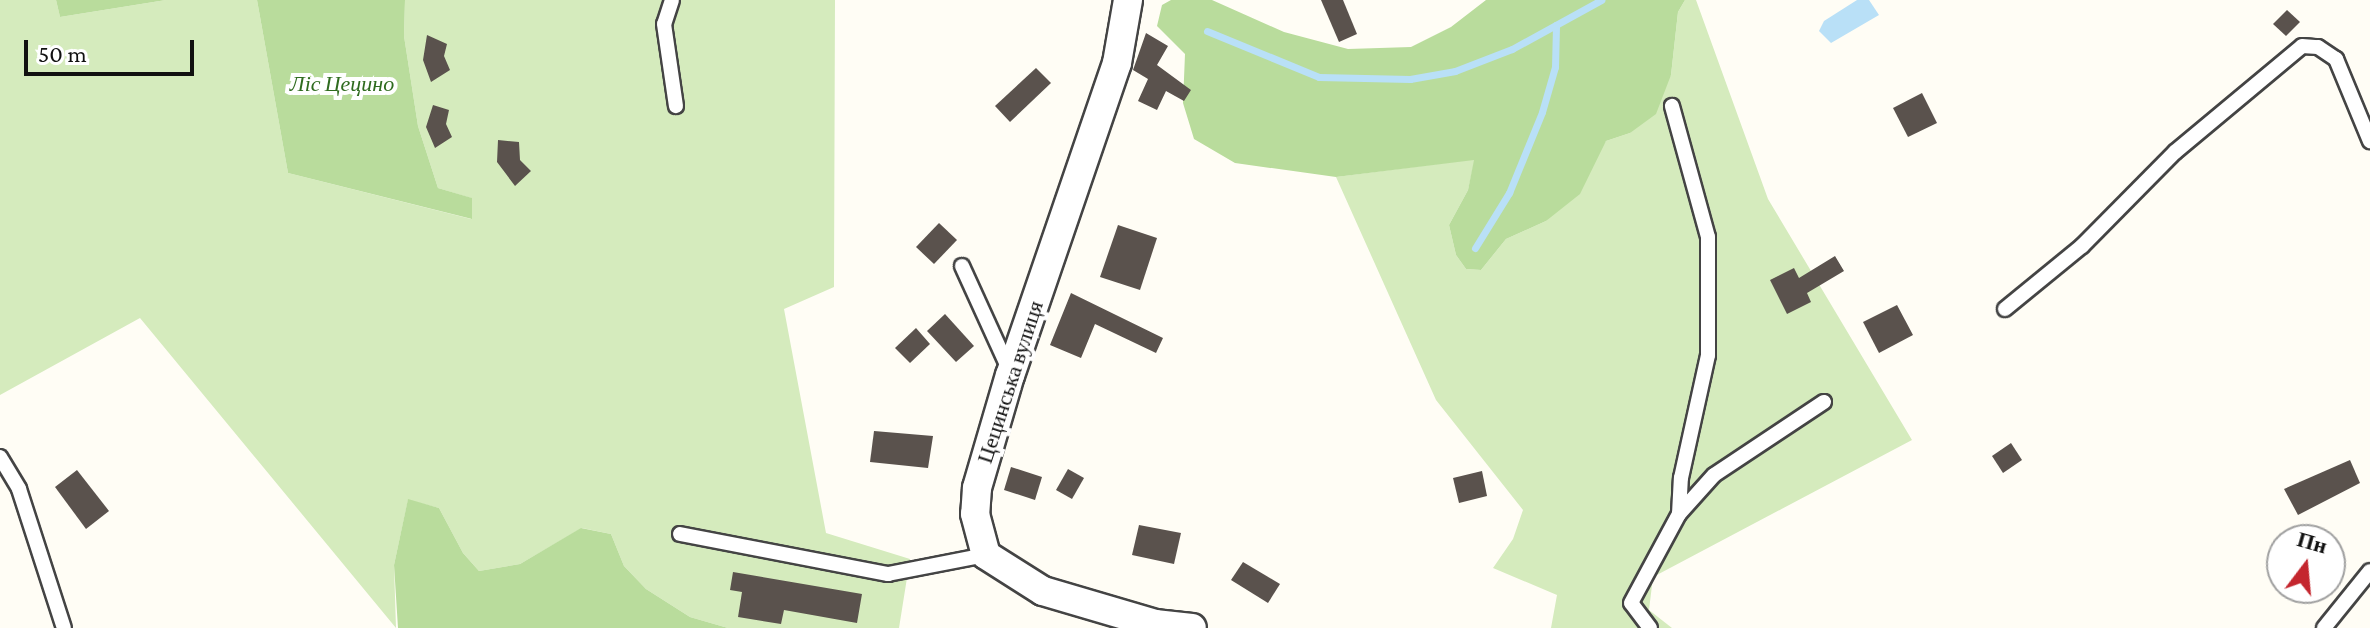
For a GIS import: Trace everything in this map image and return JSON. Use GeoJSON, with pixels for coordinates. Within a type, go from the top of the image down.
{"type":"FeatureCollection","features":[{"type":"Feature","properties":{"kind":"street","name":"Цецинська вулиця"},"geometry":{"type":"LineString","coordinates":[[986,555],[975,514],[977,488],[1010,375],[1117,63],[1128,0]]}},
{"type":"Feature","properties":{"kind":"street"},"geometry":{"type":"LineString","coordinates":[[986,555],[1043,591],[1083,606],[1192,628]]}},
{"type":"Feature","properties":{"kind":"lane"},"geometry":{"type":"LineString","coordinates":[[672,0],[664,24],[676,106]]}},
{"type":"Feature","properties":{"kind":"lane"},"geometry":{"type":"LineString","coordinates":[[2005,309],[2082,246],[2175,152],[2302,46],[2318,47],[2336,59],[2370,141]]}},
{"type":"Feature","properties":{"kind":"lane"},"geometry":{"type":"LineString","coordinates":[[1672,106],[1708,237],[1708,355],[1681,478],[1679,514]]}},
{"type":"Feature","properties":{"kind":"lane"},"geometry":{"type":"LineString","coordinates":[[962,266],[1010,375]]}},
{"type":"Feature","properties":{"kind":"lane"},"geometry":{"type":"LineString","coordinates":[[1650,628],[1631,603],[1679,514],[1714,475],[1824,402]]}},
{"type":"Feature","properties":{"kind":"lane"},"geometry":{"type":"LineString","coordinates":[[0,457],[19,489],[64,628]]}},
{"type":"Feature","properties":{"kind":"lane"},"geometry":{"type":"LineString","coordinates":[[680,534],[888,574],[986,555]]}},
{"type":"Feature","properties":{"kind":"lane"},"geometry":{"type":"LineString","coordinates":[[2324,628],[2370,571]]}},
{"type":"Feature","properties":{"kind":"green space"},"geometry":{"type":"Polygon","coordinates":[[[0,0],[56,0],[60,17],[166,0],[257,0],[288,173],[471,219],[471,198],[438,188],[418,126],[404,36],[405,0],[835,0],[834,287],[784,309],[826,533],[910,559],[899,628],[728,628],[690,617],[646,589],[624,566],[611,534],[582,528],[520,564],[479,571],[463,553],[439,508],[408,500],[394,565],[396,628],[140,318],[0,395],[0,0]]]}},
{"type":"Feature","properties":{"kind":"green space"},"geometry":{"type":"Polygon","coordinates":[[[56,0],[166,0],[60,17],[56,0]]]}},
{"type":"Feature","properties":{"kind":"green space","name":"Ліс Цецино"},"geometry":{"type":"Polygon","coordinates":[[[257,0],[405,0],[404,36],[418,126],[438,188],[472,198],[472,219],[288,173],[257,0]]]}},
{"type":"Feature","properties":{"kind":"green space"},"geometry":{"type":"Polygon","coordinates":[[[1171,0],[1212,0],[1284,32],[1348,49],[1411,47],[1451,27],[1486,0],[1685,0],[1678,12],[1671,75],[1656,114],[1630,133],[1606,141],[1580,194],[1546,221],[1506,239],[1481,270],[1466,269],[1456,255],[1449,225],[1468,190],[1474,160],[1336,177],[1235,163],[1194,139],[1183,103],[1185,54],[1157,26],[1162,5],[1171,0]]]}},
{"type":"Feature","properties":{"kind":"green space"},"geometry":{"type":"Polygon","coordinates":[[[1685,0],[1696,0],[1768,199],[1912,440],[1653,577],[1649,610],[1672,628],[1551,628],[1557,595],[1493,568],[1513,539],[1523,510],[1436,400],[1336,177],[1475,159],[1468,190],[1449,225],[1456,255],[1466,269],[1481,270],[1506,239],[1546,221],[1606,141],[1630,133],[1671,75],[1678,12],[1685,0]]]}},
{"type":"Feature","properties":{"kind":"green space"},"geometry":{"type":"Polygon","coordinates":[[[408,499],[439,508],[463,553],[479,571],[520,564],[581,528],[611,534],[624,566],[646,589],[690,617],[728,628],[398,628],[394,565],[408,499]]]}},
{"type":"Feature","properties":{"kind":"water"},"geometry":{"type":"Polygon","coordinates":[[[1857,0],[1869,0],[1879,15],[1831,43],[1819,31],[1824,21],[1857,0]]]}},
{"type":"Feature","properties":{"kind":"building"},"geometry":{"type":"Polygon","coordinates":[[[1321,0],[1343,0],[1357,34],[1339,42],[1321,0]]]}},
{"type":"Feature","properties":{"kind":"building"},"geometry":{"type":"Polygon","coordinates":[[[2287,10],[2300,22],[2286,36],[2273,24],[2287,10]]]}},
{"type":"Feature","properties":{"kind":"building"},"geometry":{"type":"Polygon","coordinates":[[[1146,33],[1168,46],[1157,65],[1191,90],[1184,101],[1166,91],[1157,110],[1138,101],[1148,79],[1133,70],[1146,33]]]}},
{"type":"Feature","properties":{"kind":"building"},"geometry":{"type":"Polygon","coordinates":[[[427,35],[447,44],[444,56],[450,70],[431,82],[423,60],[427,35]]]}},
{"type":"Feature","properties":{"kind":"building"},"geometry":{"type":"Polygon","coordinates":[[[1036,68],[1051,83],[1010,122],[995,106],[1036,68]]]}},
{"type":"Feature","properties":{"kind":"building"},"geometry":{"type":"Polygon","coordinates":[[[1922,93],[1937,123],[1908,137],[1893,108],[1922,93]]]}},
{"type":"Feature","properties":{"kind":"building"},"geometry":{"type":"Polygon","coordinates":[[[433,105],[449,110],[446,124],[452,137],[435,148],[426,127],[433,105]]]}},
{"type":"Feature","properties":{"kind":"building"},"geometry":{"type":"Polygon","coordinates":[[[498,140],[519,142],[520,160],[531,171],[515,186],[497,162],[498,140]]]}},
{"type":"Feature","properties":{"kind":"building"},"geometry":{"type":"Polygon","coordinates":[[[939,223],[957,240],[934,264],[916,247],[939,223]]]}},
{"type":"Feature","properties":{"kind":"building"},"geometry":{"type":"Polygon","coordinates":[[[1118,225],[1157,238],[1140,290],[1100,277],[1118,225]]]}},
{"type":"Feature","properties":{"kind":"building"},"geometry":{"type":"Polygon","coordinates":[[[1835,256],[1844,271],[1807,293],[1811,302],[1787,314],[1770,280],[1794,268],[1799,278],[1835,256]]]}},
{"type":"Feature","properties":{"kind":"building"},"geometry":{"type":"Polygon","coordinates":[[[1071,293],[1163,338],[1156,353],[1095,324],[1081,358],[1050,345],[1071,293]]]}},
{"type":"Feature","properties":{"kind":"building"},"geometry":{"type":"Polygon","coordinates":[[[1897,305],[1913,335],[1879,353],[1863,322],[1897,305]]]}},
{"type":"Feature","properties":{"kind":"building"},"geometry":{"type":"Polygon","coordinates":[[[945,314],[974,346],[956,362],[927,331],[945,314]]]}},
{"type":"Feature","properties":{"kind":"building"},"geometry":{"type":"Polygon","coordinates":[[[916,328],[930,344],[910,363],[895,348],[916,328]]]}},
{"type":"Feature","properties":{"kind":"building"},"geometry":{"type":"Polygon","coordinates":[[[874,431],[933,436],[928,468],[870,462],[874,431]]]}},
{"type":"Feature","properties":{"kind":"building"},"geometry":{"type":"Polygon","coordinates":[[[2011,443],[2022,460],[2003,473],[1992,456],[2011,443]]]}},
{"type":"Feature","properties":{"kind":"building"},"geometry":{"type":"Polygon","coordinates":[[[2350,460],[2360,483],[2298,515],[2284,489],[2350,460]]]}},
{"type":"Feature","properties":{"kind":"building"},"geometry":{"type":"Polygon","coordinates":[[[1011,467],[1042,477],[1035,500],[1004,490],[1011,467]]]}},
{"type":"Feature","properties":{"kind":"building"},"geometry":{"type":"Polygon","coordinates":[[[1068,469],[1084,478],[1072,499],[1056,490],[1068,469]]]}},
{"type":"Feature","properties":{"kind":"building"},"geometry":{"type":"Polygon","coordinates":[[[77,470],[109,511],[86,529],[55,487],[77,470]]]}},
{"type":"Feature","properties":{"kind":"building"},"geometry":{"type":"Polygon","coordinates":[[[1482,471],[1487,496],[1459,503],[1453,478],[1482,471]]]}},
{"type":"Feature","properties":{"kind":"building"},"geometry":{"type":"Polygon","coordinates":[[[1139,525],[1181,533],[1174,564],[1132,555],[1139,525]]]}},
{"type":"Feature","properties":{"kind":"building"},"geometry":{"type":"Polygon","coordinates":[[[1243,562],[1280,584],[1268,603],[1231,580],[1243,562]]]}},
{"type":"Feature","properties":{"kind":"building"},"geometry":{"type":"Polygon","coordinates":[[[733,572],[862,594],[857,623],[784,610],[781,624],[738,617],[742,592],[730,590],[733,572]]]}},
{"type":"Feature","properties":{"kind":"waterway"},"geometry":{"type":"LineString","coordinates":[[1207,31],[1319,77],[1410,79],[1455,71],[1512,49],[1601,0]]}},
{"type":"Feature","properties":{"kind":"waterway"},"geometry":{"type":"LineString","coordinates":[[1475,248],[1509,193],[1542,112],[1555,67],[1556,25]]}}]}
